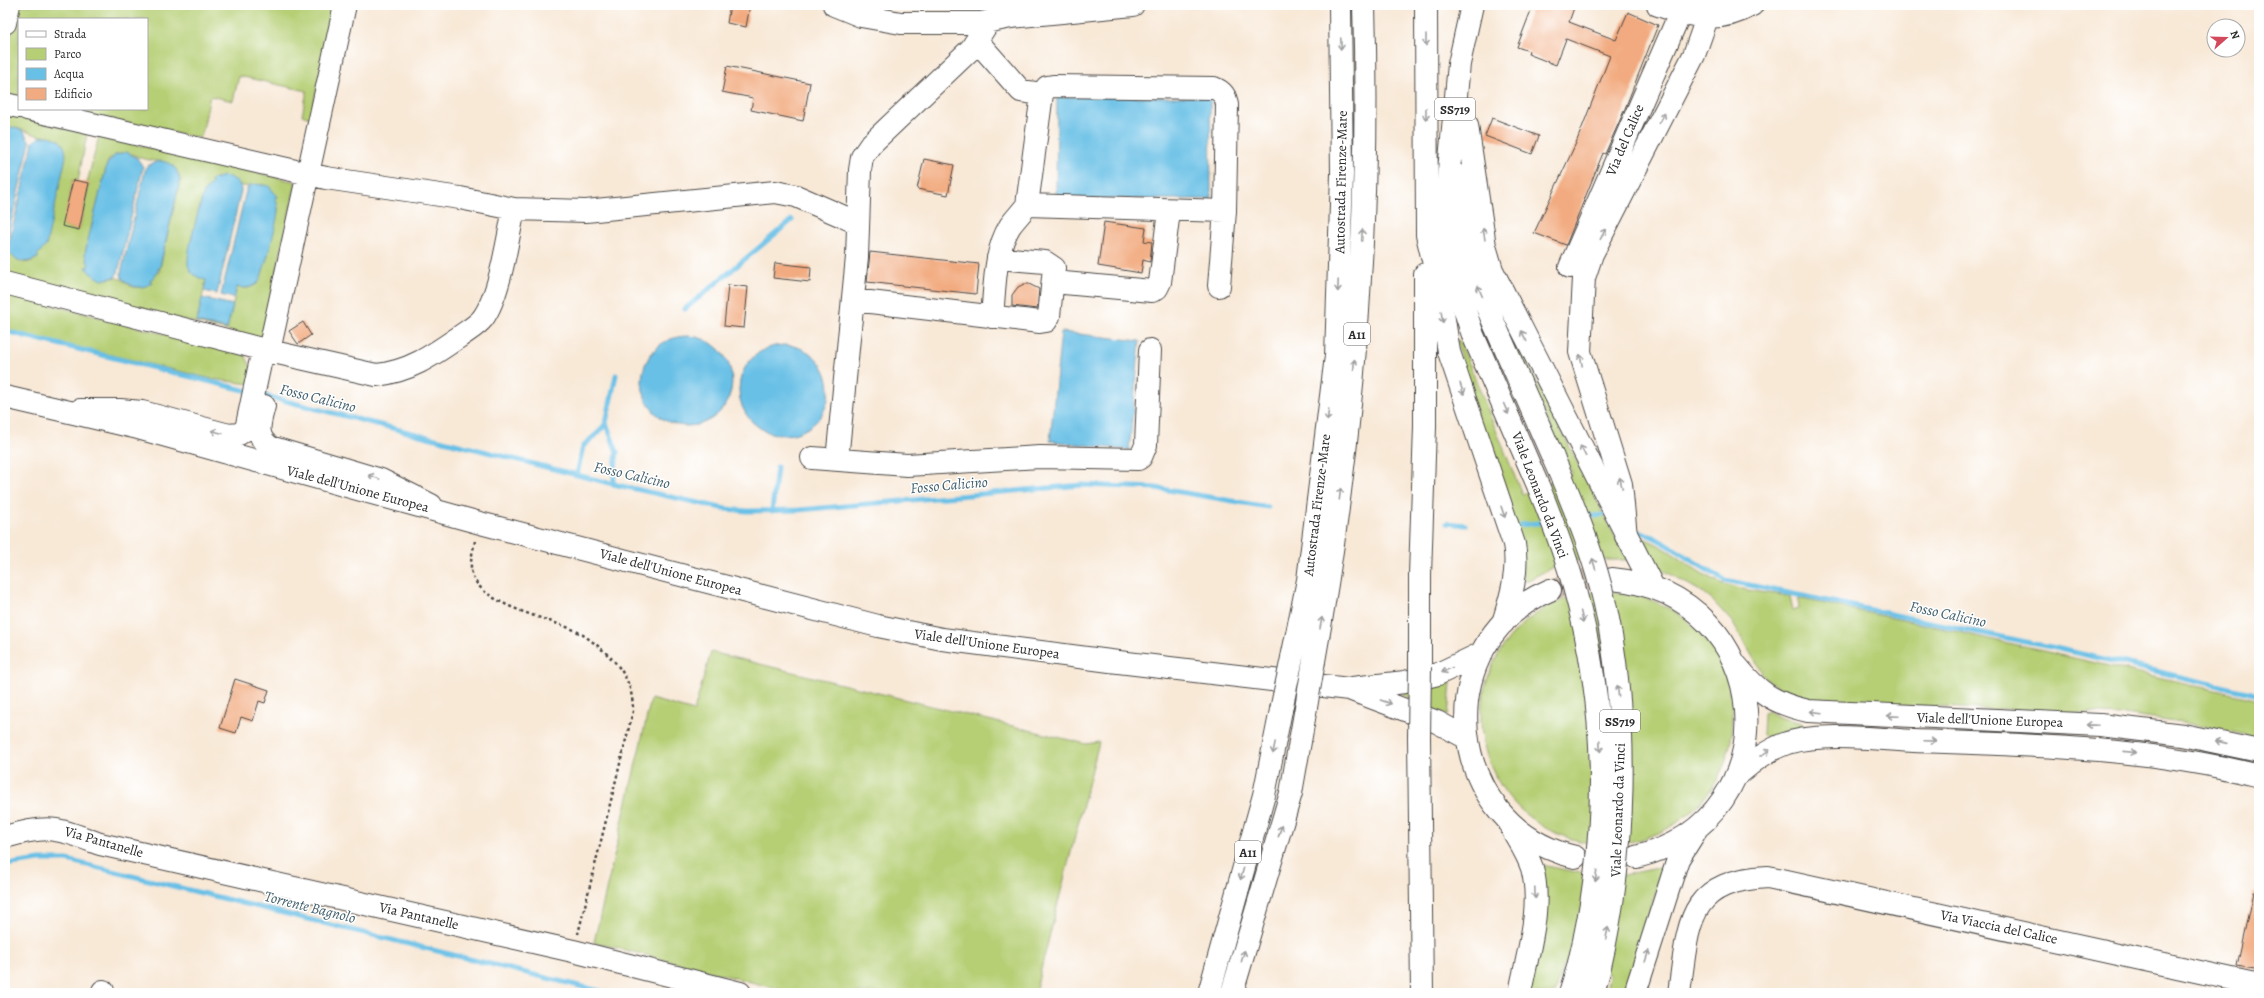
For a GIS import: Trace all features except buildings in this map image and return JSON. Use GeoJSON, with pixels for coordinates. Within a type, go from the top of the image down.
{"type":"FeatureCollection","features":[{"type":"Feature","properties":{"kind":"main road"},"geometry":{"type":"LineString","coordinates":[[5,24],[9,5]]}},
{"type":"Feature","properties":{"kind":"main road"},"geometry":{"type":"LineString","coordinates":[[345,5],[269,351],[262,359],[264,375],[254,423],[261,438],[270,447],[381,480],[446,514]]}},
{"type":"Feature","properties":{"kind":"main road"},"geometry":{"type":"LineString","coordinates":[[834,5],[861,16],[901,23],[989,21],[1133,5]]}},
{"type":"Feature","properties":{"kind":"main road","name":"Autostrada Firenze-Mare"},"geometry":{"type":"LineString","coordinates":[[1209,993],[1264,795],[1308,580],[1336,356],[1342,166],[1340,5]]}},
{"type":"Feature","properties":{"kind":"main road","name":"Autostrada Firenze-Mare"},"geometry":{"type":"LineString","coordinates":[[1232,993],[1291,793],[1332,564],[1352,400],[1358,325],[1366,113],[1364,5]]}},
{"type":"Feature","properties":{"kind":"main road"},"geometry":{"type":"LineString","coordinates":[[1422,993],[1419,737],[1420,575],[1425,427],[1425,274],[1427,235],[1426,5]]}},
{"type":"Feature","properties":{"kind":"main road","name":"Viale Leonardo da Vinci"},"geometry":{"type":"LineString","coordinates":[[1472,5],[1459,64],[1445,213],[1452,272],[1464,310],[1539,488],[1574,586],[1590,658],[1598,712],[1602,778],[1600,840],[1593,902],[1589,969],[1593,993]]}},
{"type":"Feature","properties":{"kind":"main road","name":"Viale Leonardo da Vinci"},"geometry":{"type":"LineString","coordinates":[[1475,5],[1474,52],[1460,197],[1463,234],[1472,272],[1562,478],[1584,535],[1600,587],[1612,644],[1619,700],[1619,848],[1612,905],[1589,969],[1570,993]]}},
{"type":"Feature","properties":{"kind":"main road"},"geometry":{"type":"LineString","coordinates":[[1658,5],[1680,13],[1707,18],[1740,10],[1752,5]]}},
{"type":"Feature","properties":{"kind":"main road","name":"Via del Calice"},"geometry":{"type":"LineString","coordinates":[[1570,267],[1680,13]]}},
{"type":"Feature","properties":{"kind":"main road"},"geometry":{"type":"LineString","coordinates":[[1626,536],[1621,484],[1581,358],[1579,340],[1584,278],[1592,254],[1694,55],[1707,18]]}},
{"type":"Feature","properties":{"kind":"main road"},"geometry":{"type":"LineString","coordinates":[[837,460],[858,257],[860,170],[866,149],[971,49],[989,21]]}},
{"type":"Feature","properties":{"kind":"main road"},"geometry":{"type":"LineString","coordinates":[[976,40],[1021,91],[1042,94]]}},
{"type":"Feature","properties":{"kind":"main road"},"geometry":{"type":"LineString","coordinates":[[992,317],[998,258],[1010,226],[1027,205],[1042,94],[1047,87],[1053,86],[1214,88],[1223,93],[1227,104],[1225,211],[1219,286]]}},
{"type":"Feature","properties":{"kind":"main road"},"geometry":{"type":"LineString","coordinates":[[5,104],[18,107]]}},
{"type":"Feature","properties":{"kind":"main road"},"geometry":{"type":"LineString","coordinates":[[31,110],[307,174],[460,198],[514,209],[586,211],[775,192],[796,196],[858,223]]}},
{"type":"Feature","properties":{"kind":"main road"},"geometry":{"type":"LineString","coordinates":[[1466,125],[1485,246],[1492,270],[1653,587]]}},
{"type":"Feature","properties":{"kind":"main road"},"geometry":{"type":"LineString","coordinates":[[1027,205],[1225,211]]}},
{"type":"Feature","properties":{"kind":"main road"},"geometry":{"type":"LineString","coordinates":[[5,283],[269,351],[376,375],[404,369],[426,360],[483,318],[496,285],[514,209]]}},
{"type":"Feature","properties":{"kind":"main road"},"geometry":{"type":"LineString","coordinates":[[1053,282],[1152,291],[1157,288],[1160,282],[1169,210]]}},
{"type":"Feature","properties":{"kind":"main road"},"geometry":{"type":"LineString","coordinates":[[1438,281],[1445,213]]}},
{"type":"Feature","properties":{"kind":"main road"},"geometry":{"type":"LineString","coordinates":[[1427,235],[1438,281],[1449,352],[1515,549],[1516,567],[1513,590],[1503,623]]}},
{"type":"Feature","properties":{"kind":"main road"},"geometry":{"type":"LineString","coordinates":[[853,300],[992,317],[1040,322],[1046,321],[1049,316],[1053,282],[1054,268],[1051,264],[998,258]]}},
{"type":"Feature","properties":{"kind":"main road"},"geometry":{"type":"LineString","coordinates":[[812,458],[908,465],[1040,457],[1138,460],[1144,452],[1146,445],[1150,350]]}},
{"type":"Feature","properties":{"kind":"main road","name":"Viale dell'Unione Europea"},"geometry":{"type":"LineString","coordinates":[[5,397],[134,427],[446,514],[878,626],[942,639],[1110,661],[1349,689],[1405,682],[1438,674],[1482,653]]}},
{"type":"Feature","properties":{"kind":"main road"},"geometry":{"type":"LineString","coordinates":[[67,411],[101,410],[142,412],[229,435],[244,431],[254,423]]}},
{"type":"Feature","properties":{"kind":"main road","name":"Viale dell'Unione Europea"},"geometry":{"type":"LineString","coordinates":[[1612,579],[1630,581],[1653,587],[1682,601],[1703,617],[1716,632],[1736,665],[1751,683],[1776,702],[1808,711],[2100,725],[2183,735],[2259,751]]}},
{"type":"Feature","properties":{"kind":"main road","name":"Viale dell'Unione Europea"},"geometry":{"type":"LineString","coordinates":[[1550,590],[1520,608],[1503,623],[1482,653],[1473,673],[1467,694],[1465,716],[1466,738],[1471,761],[1480,782],[1506,819],[1537,842],[1554,851],[1574,857]]}},
{"type":"Feature","properties":{"kind":"main road","name":"Viale dell'Unione Europea"},"geometry":{"type":"LineString","coordinates":[[1636,857],[1667,847],[1700,825],[1714,811],[1735,777],[1741,759],[1746,721],[1742,683],[1736,665]]}},
{"type":"Feature","properties":{"kind":"main road","name":"Viale dell'Unione Europea"},"geometry":{"type":"LineString","coordinates":[[1349,689],[1437,722],[1466,738]]}},
{"type":"Feature","properties":{"kind":"main road","name":"Viale dell'Unione Europea"},"geometry":{"type":"LineString","coordinates":[[1735,777],[1769,751],[1787,743],[1822,738],[2024,744],[2118,750],[2183,759],[2259,776]]}},
{"type":"Feature","properties":{"kind":"main road"},"geometry":{"type":"LineString","coordinates":[[1506,819],[1527,855],[1536,891],[1535,914],[1520,993]]}},
{"type":"Feature","properties":{"kind":"main road"},"geometry":{"type":"LineString","coordinates":[[1635,993],[1678,859],[1700,825]]}},
{"type":"Feature","properties":{"kind":"main road","name":"Via Pantanelle"},"geometry":{"type":"LineString","coordinates":[[5,837],[35,829],[53,828],[100,844],[573,951],[740,993]]}},
{"type":"Feature","properties":{"kind":"main road","name":"Via Viaccia del Calice"},"geometry":{"type":"LineString","coordinates":[[1679,993],[1688,929],[1695,910],[1705,898],[1719,887],[1739,880],[1768,876],[2259,985]]}},
{"type":"Feature","properties":{"kind":"path"},"geometry":{"type":"LineString","coordinates":[[480,523],[470,567],[475,581],[480,587],[506,604],[585,636],[616,663],[629,682],[632,691],[633,711],[573,951]]}},
{"type":"Feature","properties":{"kind":"green space"},"geometry":{"type":"Polygon","coordinates":[[[18,5],[336,5],[310,118],[302,115],[307,91],[239,76],[233,101],[210,96],[202,134],[199,138],[67,110],[148,110],[148,18],[18,18],[18,99],[5,96],[5,58],[18,5]]]}},
{"type":"Feature","properties":{"kind":"green space"},"geometry":{"type":"Polygon","coordinates":[[[5,112],[87,134],[78,181],[73,180],[63,226],[79,230],[89,184],[87,183],[99,136],[296,182],[263,334],[257,338],[5,276],[5,252],[19,261],[27,263],[39,257],[37,255],[48,136],[37,135],[16,128],[5,128],[5,112]],[[133,154],[110,158],[107,164],[85,254],[89,266],[108,279],[118,278],[135,287],[143,286],[152,282],[150,280],[159,272],[180,181],[178,173],[174,167],[133,154]],[[230,177],[212,183],[204,192],[206,280],[197,322],[227,329],[237,287],[248,288],[253,286],[261,277],[278,209],[275,198],[278,197],[272,190],[264,185],[249,187],[243,186],[230,177]]]}},
{"type":"Feature","properties":{"kind":"green space"},"geometry":{"type":"Polygon","coordinates":[[[5,293],[245,355],[251,367],[249,384],[212,379],[14,332],[5,328],[5,293]]]}},
{"type":"Feature","properties":{"kind":"green space"},"geometry":{"type":"Polygon","coordinates":[[[1508,326],[1627,560],[1578,560],[1549,569],[1525,582],[1456,341],[1460,341],[1522,494],[1572,473],[1513,344],[1508,326]]]}},
{"type":"Feature","properties":{"kind":"green space"},"geometry":{"type":"Polygon","coordinates":[[[1637,536],[1668,550],[1702,574],[1721,583],[1750,590],[1790,596],[1793,611],[1799,609],[1798,600],[1802,599],[1950,630],[2259,700],[2259,738],[2204,726],[2124,715],[1869,704],[1798,698],[1778,688],[1764,676],[1732,622],[1713,601],[1702,592],[1654,565],[1637,536]]]}},
{"type":"Feature","properties":{"kind":"green space"},"geometry":{"type":"Polygon","coordinates":[[[1595,592],[1619,592],[1644,597],[1655,601],[1687,620],[1705,638],[1724,670],[1728,681],[1733,706],[1731,743],[1724,766],[1705,798],[1687,816],[1655,835],[1644,839],[1619,844],[1595,844],[1570,839],[1559,835],[1527,816],[1509,798],[1490,766],[1486,755],[1481,730],[1481,706],[1486,681],[1490,670],[1509,638],[1527,620],[1559,601],[1570,597],[1595,592]]]}},
{"type":"Feature","properties":{"kind":"green space"},"geometry":{"type":"Polygon","coordinates":[[[711,652],[1086,744],[1099,742],[1035,993],[794,993],[594,942],[651,699],[694,711],[711,652]]]}},
{"type":"Feature","properties":{"kind":"green space"},"geometry":{"type":"Polygon","coordinates":[[[1451,683],[1448,716],[1402,694],[1407,692],[1451,683]]]}},
{"type":"Feature","properties":{"kind":"green space"},"geometry":{"type":"Polygon","coordinates":[[[1767,711],[1781,718],[1803,723],[1805,726],[1765,737],[1763,735],[1764,713],[1767,711]]]}},
{"type":"Feature","properties":{"kind":"green space"},"geometry":{"type":"Polygon","coordinates":[[[1542,865],[1591,875],[1623,875],[1663,867],[1625,993],[1605,993],[1610,973],[1564,964],[1555,993],[1529,993],[1542,865]]]}},
{"type":"Feature","properties":{"kind":"water"},"geometry":{"type":"Polygon","coordinates":[[[1057,97],[1210,97],[1211,199],[1056,199],[1057,97]]]}},
{"type":"Feature","properties":{"kind":"water"},"geometry":{"type":"Polygon","coordinates":[[[14,127],[24,132],[30,142],[5,247],[5,128],[14,127]]]}},
{"type":"Feature","properties":{"kind":"water"},"geometry":{"type":"Polygon","coordinates":[[[48,136],[57,139],[63,144],[66,156],[46,246],[37,255],[39,257],[31,261],[20,261],[9,253],[9,243],[33,142],[40,137],[48,136]]]}},
{"type":"Feature","properties":{"kind":"water"},"geometry":{"type":"Polygon","coordinates":[[[127,152],[137,158],[143,167],[118,272],[115,277],[102,280],[90,273],[86,267],[89,266],[85,254],[86,248],[107,164],[115,155],[127,152]]]}},
{"type":"Feature","properties":{"kind":"water"},"geometry":{"type":"Polygon","coordinates":[[[161,161],[169,163],[174,167],[178,173],[180,181],[160,266],[155,276],[150,280],[152,283],[144,287],[136,287],[125,281],[122,278],[121,273],[146,167],[161,161]]]}},
{"type":"Feature","properties":{"kind":"water"},"geometry":{"type":"Polygon","coordinates":[[[223,176],[230,177],[238,182],[241,191],[217,294],[204,291],[206,280],[197,277],[192,273],[188,265],[188,259],[204,192],[212,183],[210,181],[223,176]]]}},
{"type":"Feature","properties":{"kind":"water"},"geometry":{"type":"Polygon","coordinates":[[[255,184],[269,186],[278,197],[275,198],[278,210],[267,260],[258,283],[248,288],[237,287],[234,298],[221,295],[246,191],[249,186],[255,184]]]}},
{"type":"Feature","properties":{"kind":"water"},"geometry":{"type":"Polygon","coordinates":[[[202,298],[233,305],[227,329],[197,322],[202,298]]]}},
{"type":"Feature","properties":{"kind":"water"},"geometry":{"type":"Polygon","coordinates":[[[1061,332],[1140,341],[1129,450],[1050,441],[1061,332]]]}},
{"type":"Feature","properties":{"kind":"water"},"geometry":{"type":"Polygon","coordinates":[[[687,336],[704,339],[719,349],[729,364],[732,381],[729,398],[719,413],[704,423],[687,426],[670,423],[655,413],[645,398],[642,381],[645,364],[655,349],[670,339],[687,336]]]}},
{"type":"Feature","properties":{"kind":"water"},"geometry":{"type":"Polygon","coordinates":[[[784,345],[801,348],[816,358],[826,373],[829,390],[826,407],[816,422],[801,432],[784,435],[767,432],[752,422],[742,407],[739,390],[742,373],[752,358],[767,348],[784,345]]]}},
{"type":"Feature","properties":{"kind":"waterway"},"geometry":{"type":"LineString","coordinates":[[685,309],[792,220]]}},
{"type":"Feature","properties":{"kind":"waterway","name":"Fosso Calicino"},"geometry":{"type":"LineString","coordinates":[[5,331],[248,391]]}},
{"type":"Feature","properties":{"kind":"waterway"},"geometry":{"type":"LineString","coordinates":[[613,484],[617,452],[606,423],[616,375]]}},
{"type":"Feature","properties":{"kind":"waterway","name":"Fosso Calicino"},"geometry":{"type":"LineString","coordinates":[[258,394],[613,484],[726,509],[747,511],[799,510],[1082,485],[1156,488],[1268,507]]}},
{"type":"Feature","properties":{"kind":"waterway"},"geometry":{"type":"LineString","coordinates":[[577,475],[583,446],[598,433],[606,423]]}},
{"type":"Feature","properties":{"kind":"waterway"},"geometry":{"type":"LineString","coordinates":[[772,511],[777,467]]}},
{"type":"Feature","properties":{"kind":"waterway","name":"Fosso Calicino"},"geometry":{"type":"LineString","coordinates":[[1582,517],[1603,515]]}},
{"type":"Feature","properties":{"kind":"waterway","name":"Fosso Calicino"},"geometry":{"type":"LineString","coordinates":[[1520,525],[1547,522]]}},
{"type":"Feature","properties":{"kind":"waterway","name":"Fosso Calicino"},"geometry":{"type":"LineString","coordinates":[[1447,523],[1466,525]]}},
{"type":"Feature","properties":{"kind":"waterway","name":"Fosso Calicino"},"geometry":{"type":"LineString","coordinates":[[1642,532],[1654,537],[1725,580],[2060,649],[2259,695]]}},
{"type":"Feature","properties":{"kind":"waterway","name":"Torrente Bagnolo"},"geometry":{"type":"LineString","coordinates":[[5,865],[40,860],[67,860],[608,993]]}},
{"type":"Feature","properties":{"kind":"tunnel"},"geometry":{"type":"LineString","coordinates":[[1550,590],[1584,580],[1612,579]]}}]}
